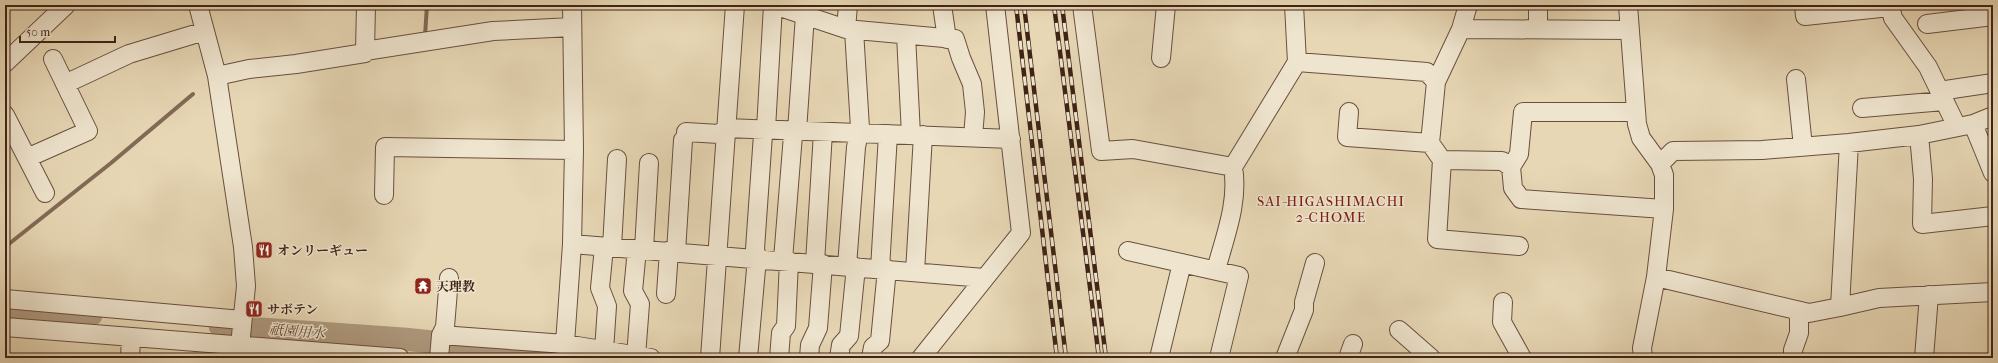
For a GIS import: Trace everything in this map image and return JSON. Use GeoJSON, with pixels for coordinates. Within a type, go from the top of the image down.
{"type":"FeatureCollection","features":[{"type":"Feature","properties":{"kind":"street"},"geometry":{"type":"LineString","coordinates":[[5,62],[66,5]]}},
{"type":"Feature","properties":{"kind":"street"},"geometry":{"type":"LineString","coordinates":[[198,5],[217,76],[244,247],[246,286],[241,331]]}},
{"type":"Feature","properties":{"kind":"street"},"geometry":{"type":"LineString","coordinates":[[217,76],[249,69],[296,64],[365,53],[366,5]]}},
{"type":"Feature","properties":{"kind":"street"},"geometry":{"type":"LineString","coordinates":[[564,350],[572,244],[574,150],[572,5]]}},
{"type":"Feature","properties":{"kind":"street"},"geometry":{"type":"LineString","coordinates":[[710,358],[735,5]]}},
{"type":"Feature","properties":{"kind":"street"},"geometry":{"type":"LineString","coordinates":[[748,358],[757,258],[755,249],[763,134],[766,129],[774,5],[850,29],[955,39],[972,84],[975,112],[973,137]]}},
{"type":"Feature","properties":{"kind":"street"},"geometry":{"type":"LineString","coordinates":[[839,358],[841,345],[849,336],[856,147],[860,128],[848,5]]}},
{"type":"Feature","properties":{"kind":"street"},"geometry":{"type":"LineString","coordinates":[[942,5],[947,39]]}},
{"type":"Feature","properties":{"kind":"street"},"geometry":{"type":"LineString","coordinates":[[921,358],[1021,233],[995,5]]}},
{"type":"Feature","properties":{"kind":"street"},"geometry":{"type":"LineString","coordinates":[[1082,5],[1101,151],[1133,149],[1233,167]]}},
{"type":"Feature","properties":{"kind":"street"},"geometry":{"type":"LineString","coordinates":[[1161,58],[1166,5]]}},
{"type":"Feature","properties":{"kind":"street"},"geometry":{"type":"LineString","coordinates":[[1216,270],[1235,199],[1236,183],[1233,167],[1297,62],[1294,5]]}},
{"type":"Feature","properties":{"kind":"street"},"geometry":{"type":"LineString","coordinates":[[1468,5],[1461,29],[1436,82],[1430,143],[1442,160],[1437,239],[1519,246]]}},
{"type":"Feature","properties":{"kind":"street"},"geometry":{"type":"LineString","coordinates":[[1538,5],[1538,29]]}},
{"type":"Feature","properties":{"kind":"street"},"geometry":{"type":"LineString","coordinates":[[1804,5],[1805,16],[1890,6],[1893,18],[1928,67],[1942,96],[1965,126],[1993,173]]}},
{"type":"Feature","properties":{"kind":"street"},"geometry":{"type":"LineString","coordinates":[[1627,7],[1637,124],[1641,138],[1660,164],[1664,176],[1664,208],[1656,277],[1642,348],[1643,358]]}},
{"type":"Feature","properties":{"kind":"street"},"geometry":{"type":"LineString","coordinates":[[779,358],[782,333],[786,326],[786,260],[793,135],[797,130],[805,15]]}},
{"type":"Feature","properties":{"kind":"street"},"geometry":{"type":"LineString","coordinates":[[1928,24],[1993,16]]}},
{"type":"Feature","properties":{"kind":"street"},"geometry":{"type":"LineString","coordinates":[[365,50],[493,31],[572,27]]}},
{"type":"Feature","properties":{"kind":"street"},"geometry":{"type":"LineString","coordinates":[[1461,29],[1630,30]]}},
{"type":"Feature","properties":{"kind":"street"},"geometry":{"type":"LineString","coordinates":[[65,84],[129,54],[205,31]]}},
{"type":"Feature","properties":{"kind":"street"},"geometry":{"type":"LineString","coordinates":[[906,35],[917,135],[916,272]]}},
{"type":"Feature","properties":{"kind":"street"},"geometry":{"type":"LineString","coordinates":[[27,158],[88,131],[53,59]]}},
{"type":"Feature","properties":{"kind":"street"},"geometry":{"type":"LineString","coordinates":[[1297,62],[1427,72],[1436,82]]}},
{"type":"Feature","properties":{"kind":"street"},"geometry":{"type":"LineString","coordinates":[[1796,79],[1803,147]]}},
{"type":"Feature","properties":{"kind":"street"},"geometry":{"type":"LineString","coordinates":[[1862,108],[1942,96],[1993,83]]}},
{"type":"Feature","properties":{"kind":"street"},"geometry":{"type":"LineString","coordinates":[[1349,112],[1347,137],[1430,143]]}},
{"type":"Feature","properties":{"kind":"street"},"geometry":{"type":"LineString","coordinates":[[1636,112],[1523,112],[1520,154],[1511,167],[1513,188],[1521,199],[1664,208]]}},
{"type":"Feature","properties":{"kind":"street"},"geometry":{"type":"LineString","coordinates":[[5,115],[45,194]]}},
{"type":"Feature","properties":{"kind":"street"},"geometry":{"type":"LineString","coordinates":[[1660,164],[1673,152],[1762,150],[1849,143],[1919,135],[1965,126],[1993,116]]}},
{"type":"Feature","properties":{"kind":"street"},"geometry":{"type":"LineString","coordinates":[[666,294],[685,136],[719,134],[727,128],[1011,139]]}},
{"type":"Feature","properties":{"kind":"street"},"geometry":{"type":"LineString","coordinates":[[809,358],[810,345],[818,328],[823,132]]}},
{"type":"Feature","properties":{"kind":"street"},"geometry":{"type":"LineString","coordinates":[[871,358],[872,347],[880,341],[888,134]]}},
{"type":"Feature","properties":{"kind":"street"},"geometry":{"type":"LineString","coordinates":[[1919,135],[1923,179],[1922,224],[1993,216]]}},
{"type":"Feature","properties":{"kind":"street"},"geometry":{"type":"LineString","coordinates":[[1840,307],[1849,143]]}},
{"type":"Feature","properties":{"kind":"street"},"geometry":{"type":"LineString","coordinates":[[384,194],[385,147],[574,150]]}},
{"type":"Feature","properties":{"kind":"street"},"geometry":{"type":"LineString","coordinates":[[604,351],[607,306],[600,288],[608,247],[617,159]]}},
{"type":"Feature","properties":{"kind":"street"},"geometry":{"type":"LineString","coordinates":[[1442,160],[1502,161],[1511,167]]}},
{"type":"Feature","properties":{"kind":"street"},"geometry":{"type":"LineString","coordinates":[[449,278],[445,328],[440,344],[604,351],[644,357],[640,304],[634,291],[641,249],[649,163]]}},
{"type":"Feature","properties":{"kind":"street"},"geometry":{"type":"LineString","coordinates":[[572,244],[786,260],[984,278]]}},
{"type":"Feature","properties":{"kind":"street"},"geometry":{"type":"LineString","coordinates":[[1128,252],[1239,276],[1219,358]]}},
{"type":"Feature","properties":{"kind":"street"},"geometry":{"type":"LineString","coordinates":[[1159,358],[1182,263]]}},
{"type":"Feature","properties":{"kind":"street"},"geometry":{"type":"LineString","coordinates":[[1285,358],[1304,310],[1304,302],[1315,263]]}},
{"type":"Feature","properties":{"kind":"street"},"geometry":{"type":"LineString","coordinates":[[1656,277],[1810,313],[1879,298],[1993,292]]}},
{"type":"Feature","properties":{"kind":"street"},"geometry":{"type":"LineString","coordinates":[[1924,358],[1929,295]]}},
{"type":"Feature","properties":{"kind":"street"},"geometry":{"type":"LineString","coordinates":[[5,299],[39,313],[132,337],[199,350],[241,331]]}},
{"type":"Feature","properties":{"kind":"street"},"geometry":{"type":"LineString","coordinates":[[1503,302],[1502,322],[1522,358]]}},
{"type":"Feature","properties":{"kind":"street"},"geometry":{"type":"LineString","coordinates":[[1793,358],[1793,350],[1799,333],[1799,311]]}},
{"type":"Feature","properties":{"kind":"street"},"geometry":{"type":"LineString","coordinates":[[5,326],[39,313],[241,331],[340,356],[400,358]]}},
{"type":"Feature","properties":{"kind":"street"},"geometry":{"type":"LineString","coordinates":[[1399,330],[1431,358]]}},
{"type":"Feature","properties":{"kind":"street"},"geometry":{"type":"LineString","coordinates":[[130,358],[132,337]]}},
{"type":"Feature","properties":{"kind":"shaded area"},"geometry":{"type":"Polygon","coordinates":[[[208,354],[256,358],[204,358],[208,354]]]}},
{"type":"Feature","properties":{"kind":"waterway"},"geometry":{"type":"LineString","coordinates":[[425,36],[427,5]]}},
{"type":"Feature","properties":{"kind":"waterway"},"geometry":{"type":"LineString","coordinates":[[548,5],[567,5]]}},
{"type":"Feature","properties":{"kind":"waterway"},"geometry":{"type":"LineString","coordinates":[[5,247],[111,163],[193,94]]}},
{"type":"Feature","properties":{"kind":"waterway","name":"祇園用水"},"geometry":{"type":"LineString","coordinates":[[5,310],[91,315]]}},
{"type":"Feature","properties":{"kind":"waterway","name":"祇園用水"},"geometry":{"type":"LineString","coordinates":[[220,326],[403,339],[589,358]]}},
{"type":"Feature","properties":{"kind":"railway"},"geometry":{"type":"LineString","coordinates":[[1016,5],[1057,358]]}},
{"type":"Feature","properties":{"kind":"railway"},"geometry":{"type":"LineString","coordinates":[[1024,5],[1066,358]]}},
{"type":"Feature","properties":{"kind":"railway"},"geometry":{"type":"LineString","coordinates":[[1054,5],[1099,358]]}},
{"type":"Feature","properties":{"kind":"railway"},"geometry":{"type":"LineString","coordinates":[[1062,5],[1106,358]]}},
{"type":"Feature","properties":{"kind":"place","name":"オンリーギュー"},"geometry":{"type":"Point","coordinates":[264,250]}},
{"type":"Feature","properties":{"kind":"place","name":"天理教"},"geometry":{"type":"Point","coordinates":[423,286]}},
{"type":"Feature","properties":{"kind":"place","name":"サボテン"},"geometry":{"type":"Point","coordinates":[254,309]}},
{"type":"Feature","properties":{"kind":"district","name":"SAI-HIGASHIMACHI 2-CHOME"},"geometry":{"type":"Point","coordinates":[1331,210]}}]}
